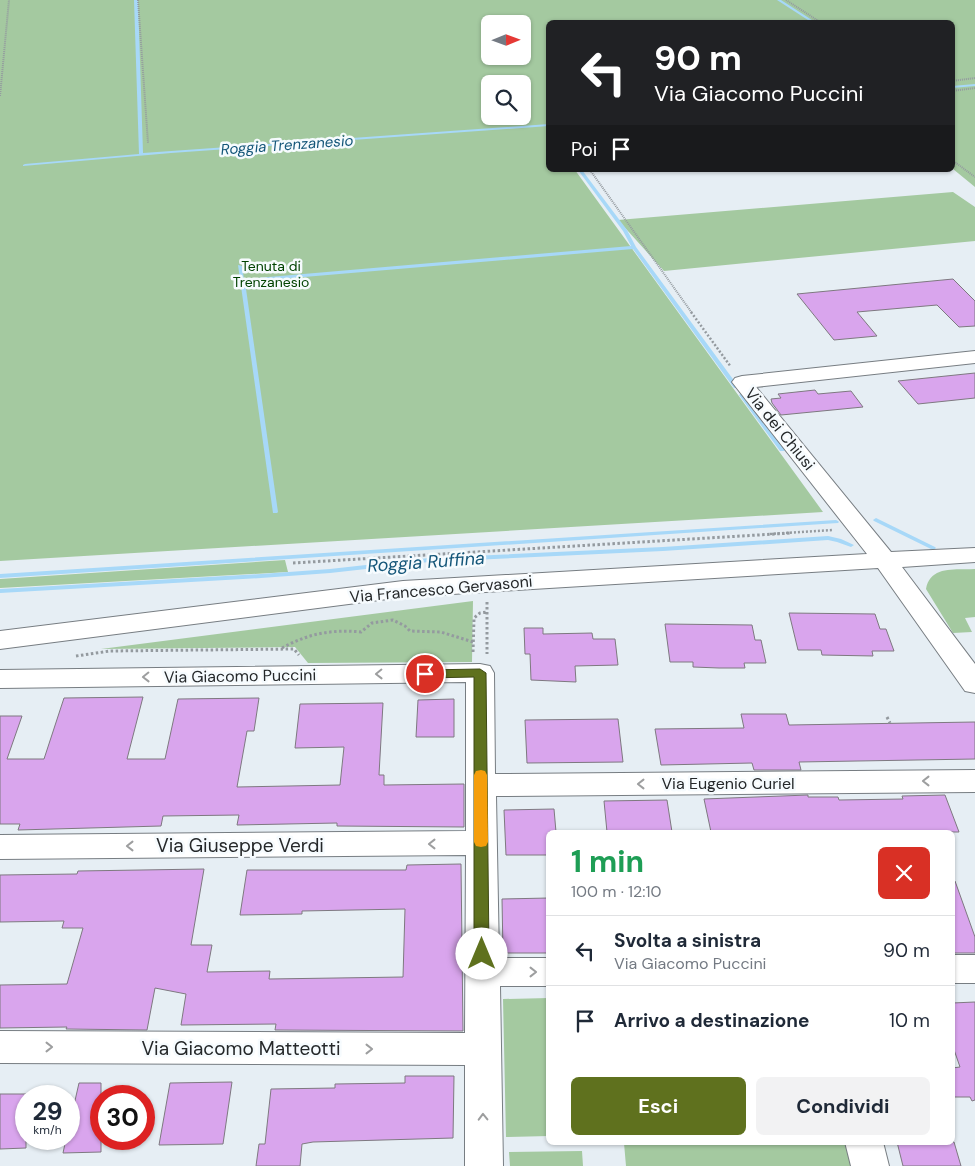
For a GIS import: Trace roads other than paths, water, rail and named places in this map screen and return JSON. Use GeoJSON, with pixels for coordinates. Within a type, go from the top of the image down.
{"type":"FeatureCollection","features":[{"type":"Feature","properties":{"kind":"street","name":"Via dei Chiusi"},"geometry":{"type":"LineString","coordinates":[[975,357],[742,382],[885,561],[975,684]]}},
{"type":"Feature","properties":{"kind":"street","name":"Via Francesco Gervasoni"},"geometry":{"type":"LineString","coordinates":[[0,640],[403,589],[975,555]]}},
{"type":"Feature","properties":{"kind":"street","name":"Via Giacomo Puccini"},"geometry":{"type":"LineString","coordinates":[[0,679],[316,669],[480,673],[481,785]]}},
{"type":"Feature","properties":{"kind":"street","name":"Via Eugenio Curiel"},"geometry":{"type":"LineString","coordinates":[[481,785],[975,781]]}},
{"type":"Feature","properties":{"kind":"street"},"geometry":{"type":"LineString","coordinates":[[481,785],[484,1166]]}},
{"type":"Feature","properties":{"kind":"street","name":"Via Giuseppe Verdi"},"geometry":{"type":"LineString","coordinates":[[0,847],[481,843]]}},
{"type":"Feature","properties":{"kind":"street"},"geometry":{"type":"LineString","coordinates":[[955,969],[975,968]]}},
{"type":"Feature","properties":{"kind":"street"},"geometry":{"type":"LineString","coordinates":[[482,972],[546,972]]}},
{"type":"Feature","properties":{"kind":"street","name":"Via Giacomo Matteotti"},"geometry":{"type":"LineString","coordinates":[[0,1047],[483,1049]]}},
{"type":"Feature","properties":{"kind":"street"},"geometry":{"type":"LineString","coordinates":[[865,1145],[870,1166]]}},
{"type":"Feature","properties":{"kind":"waterway"},"geometry":{"type":"LineString","coordinates":[[136,0],[141,154]]}},
{"type":"Feature","properties":{"kind":"waterway"},"geometry":{"type":"LineString","coordinates":[[779,0],[810,20]]}},
{"type":"Feature","properties":{"kind":"waterway","name":"Roggia Trenzanesio"},"geometry":{"type":"LineString","coordinates":[[955,87],[975,85]]}},
{"type":"Feature","properties":{"kind":"waterway","name":"Roggia Trenzanesio"},"geometry":{"type":"LineString","coordinates":[[25,165],[171,152],[546,125]]}},
{"type":"Feature","properties":{"kind":"waterway"},"geometry":{"type":"LineString","coordinates":[[581,172],[625,231],[634,247]]}},
{"type":"Feature","properties":{"kind":"waterway"},"geometry":{"type":"LineString","coordinates":[[243,281],[634,247]]}},
{"type":"Feature","properties":{"kind":"waterway"},"geometry":{"type":"LineString","coordinates":[[634,247],[736,387]]}},
{"type":"Feature","properties":{"kind":"waterway"},"geometry":{"type":"LineString","coordinates":[[240,266],[275,512]]}},
{"type":"Feature","properties":{"kind":"waterway"},"geometry":{"type":"LineString","coordinates":[[742,395],[782,450]]}},
{"type":"Feature","properties":{"kind":"waterway"},"geometry":{"type":"LineString","coordinates":[[876,520],[933,548]]}},
{"type":"Feature","properties":{"kind":"waterway"},"geometry":{"type":"LineString","coordinates":[[0,576],[836,522]]}},
{"type":"Feature","properties":{"kind":"waterway","name":"Roggia Ruffina"},"geometry":{"type":"LineString","coordinates":[[0,591],[261,576],[330,571],[429,560],[663,549],[828,538],[851,545]]}},
{"type":"Feature","properties":{"kind":"park label","name":"Tenuta di Trenzanesio"},"geometry":{"type":"Point","coordinates":[271,274]}}]}
